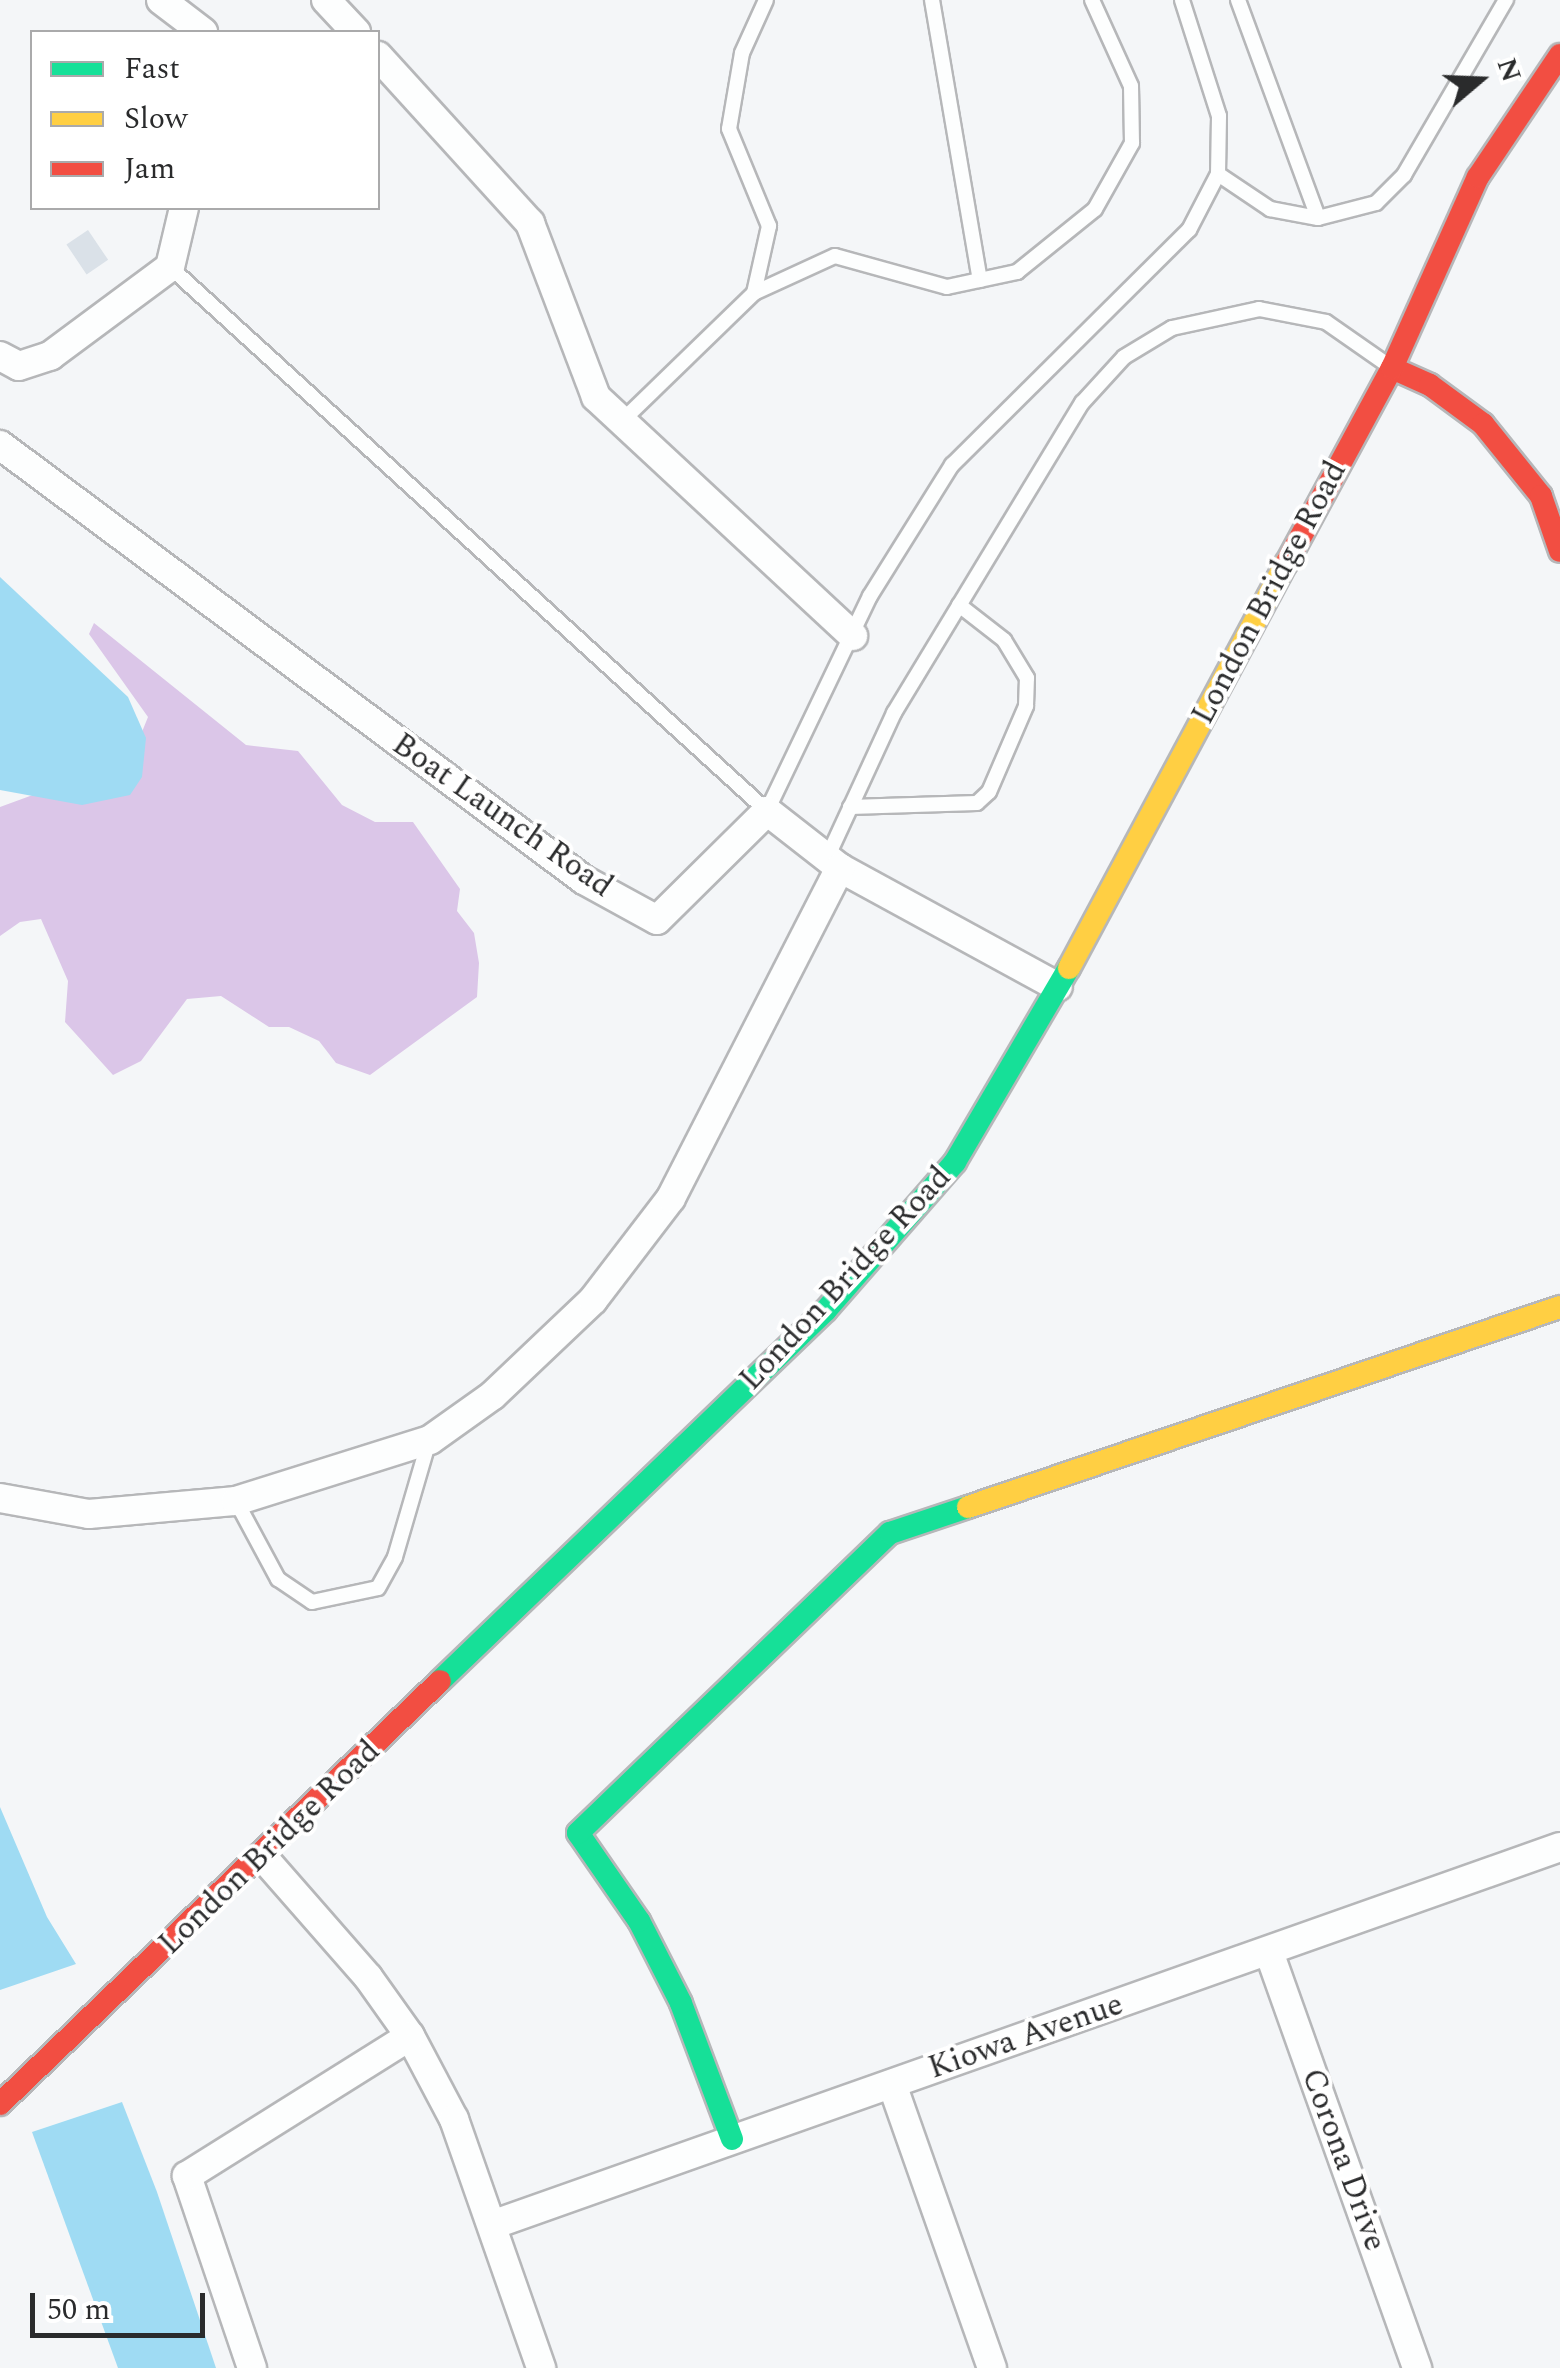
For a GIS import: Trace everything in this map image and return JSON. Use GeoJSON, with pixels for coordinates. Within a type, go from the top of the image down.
{"type":"FeatureCollection","features":[{"type":"Feature","properties":{"kind":"street"},"geometry":{"type":"LineString","coordinates":[[161,0],[200,30]]}},
{"type":"Feature","properties":{"kind":"street"},"geometry":{"type":"LineString","coordinates":[[326,0],[354,30]]}},
{"type":"Feature","properties":{"kind":"street","name":"London Bridge Road"},"geometry":{"type":"LineString","coordinates":[[0,2104],[826,1310],[955,1162],[1058,986],[1392,368],[1478,177],[1560,55]]}},
{"type":"Feature","properties":{"kind":"street"},"geometry":{"type":"LineString","coordinates":[[380,58],[530,222],[596,397],[853,636]]}},
{"type":"Feature","properties":{"kind":"street"},"geometry":{"type":"LineString","coordinates":[[0,356],[19,366],[50,356],[170,267],[184,210]]}},
{"type":"Feature","properties":{"kind":"street"},"geometry":{"type":"LineString","coordinates":[[1392,368],[1430,385],[1483,424],[1540,496],[1560,550]]}},
{"type":"Feature","properties":{"kind":"street","name":"Boat Launch Road"},"geometry":{"type":"LineString","coordinates":[[0,445],[584,880],[657,920],[767,810]]}},
{"type":"Feature","properties":{"kind":"street"},"geometry":{"type":"LineString","coordinates":[[767,810],[833,863],[1058,986]]}},
{"type":"Feature","properties":{"kind":"street"},"geometry":{"type":"LineString","coordinates":[[0,1498],[89,1514],[236,1500],[430,1440],[492,1394],[592,1300],[671,1198],[833,863]]}},
{"type":"Feature","properties":{"kind":"street"},"geometry":{"type":"LineString","coordinates":[[732,2139],[681,2003],[639,1922],[578,1833],[890,1533],[1560,1307]]}},
{"type":"Feature","properties":{"kind":"street","name":"Kiowa Avenue"},"geometry":{"type":"LineString","coordinates":[[492,2225],[1560,1847]]}},
{"type":"Feature","properties":{"kind":"street"},"geometry":{"type":"LineString","coordinates":[[262,1856],[368,1977],[410,2036],[454,2119],[541,2368]]}},
{"type":"Feature","properties":{"kind":"street","name":"Corona Drive"},"geometry":{"type":"LineString","coordinates":[[1269,1952],[1417,2368]]}},
{"type":"Feature","properties":{"kind":"street"},"geometry":{"type":"LineString","coordinates":[[252,2368],[187,2176],[410,2036]]}},
{"type":"Feature","properties":{"kind":"street"},"geometry":{"type":"LineString","coordinates":[[892,2084],[992,2368]]}},
{"type":"Feature","properties":{"kind":"lane"},"geometry":{"type":"LineString","coordinates":[[754,292],[770,226],[728,128],[742,53],[766,0]]}},
{"type":"Feature","properties":{"kind":"lane"},"geometry":{"type":"LineString","coordinates":[[932,0],[980,280]]}},
{"type":"Feature","properties":{"kind":"lane"},"geometry":{"type":"LineString","coordinates":[[622,421],[754,292],[835,256],[947,287],[1017,272],[1096,209],[1132,143],[1131,86],[1092,0]]}},
{"type":"Feature","properties":{"kind":"lane"},"geometry":{"type":"LineString","coordinates":[[170,267],[767,810],[870,596],[952,466],[1188,230],[1218,174],[1219,116],[1182,0]]}},
{"type":"Feature","properties":{"kind":"lane"},"geometry":{"type":"LineString","coordinates":[[1238,0],[1318,218]]}},
{"type":"Feature","properties":{"kind":"lane"},"geometry":{"type":"LineString","coordinates":[[1218,174],[1270,209],[1318,218],[1376,203],[1404,175],[1506,0]]}},
{"type":"Feature","properties":{"kind":"lane"},"geometry":{"type":"LineString","coordinates":[[833,863],[850,808],[894,713],[959,605],[1082,403],[1150,339],[1198,318],[1260,308],[1326,322],[1392,368]]}},
{"type":"Feature","properties":{"kind":"lane"},"geometry":{"type":"LineString","coordinates":[[850,808],[977,803],[989,792],[1026,706],[1028,678],[1004,640],[959,605]]}},
{"type":"Feature","properties":{"kind":"lane"},"geometry":{"type":"LineString","coordinates":[[236,1500],[278,1580],[312,1602],[378,1588],[395,1558],[430,1440]]}},
{"type":"Feature","properties":{"kind":"shaded area"},"geometry":{"type":"Polygon","coordinates":[[[94,623],[246,745],[298,751],[342,805],[375,822],[413,822],[460,889],[457,911],[474,933],[479,963],[477,997],[370,1075],[336,1063],[319,1041],[289,1027],[269,1027],[221,996],[187,999],[141,1061],[113,1075],[65,1022],[68,981],[41,919],[20,922],[0,936],[0,807],[131,759],[148,717],[89,634],[94,623]]]}},
{"type":"Feature","properties":{"kind":"water"},"geometry":{"type":"Polygon","coordinates":[[[0,577],[128,697],[146,738],[142,777],[130,795],[82,805],[0,790],[0,577]]]}},
{"type":"Feature","properties":{"kind":"water"},"geometry":{"type":"Polygon","coordinates":[[[0,1807],[47,1917],[76,1964],[0,1990],[0,1807]]]}},
{"type":"Feature","properties":{"kind":"water"},"geometry":{"type":"Polygon","coordinates":[[[122,2102],[157,2192],[216,2368],[118,2368],[32,2132],[122,2102]]]}},
{"type":"Feature","properties":{"kind":"building"},"geometry":{"type":"Polygon","coordinates":[[[88,230],[108,260],[87,274],[66,245],[88,230]]]}},
{"type":"Feature","properties":{"kind":"traffic: fast"},"geometry":{"type":"LineString","coordinates":[[440,1681],[826,1310],[955,1162],[1069,968]]}},
{"type":"Feature","properties":{"kind":"traffic: fast"},"geometry":{"type":"LineString","coordinates":[[732,2139],[681,2003],[639,1921],[578,1833],[890,1533],[968,1507]]}},
{"type":"Feature","properties":{"kind":"traffic: slow"},"geometry":{"type":"LineString","coordinates":[[1069,968],[1286,564]]}},
{"type":"Feature","properties":{"kind":"traffic: slow"},"geometry":{"type":"LineString","coordinates":[[968,1507],[1560,1307]]}},
{"type":"Feature","properties":{"kind":"traffic: jam"},"geometry":{"type":"LineString","coordinates":[[1286,564],[1392,368],[1478,177],[1560,55]]}},
{"type":"Feature","properties":{"kind":"traffic: jam"},"geometry":{"type":"LineString","coordinates":[[1392,368],[1430,385],[1483,424],[1541,496],[1560,551]]}},
{"type":"Feature","properties":{"kind":"traffic: jam"},"geometry":{"type":"LineString","coordinates":[[0,2104],[440,1681]]}}]}
